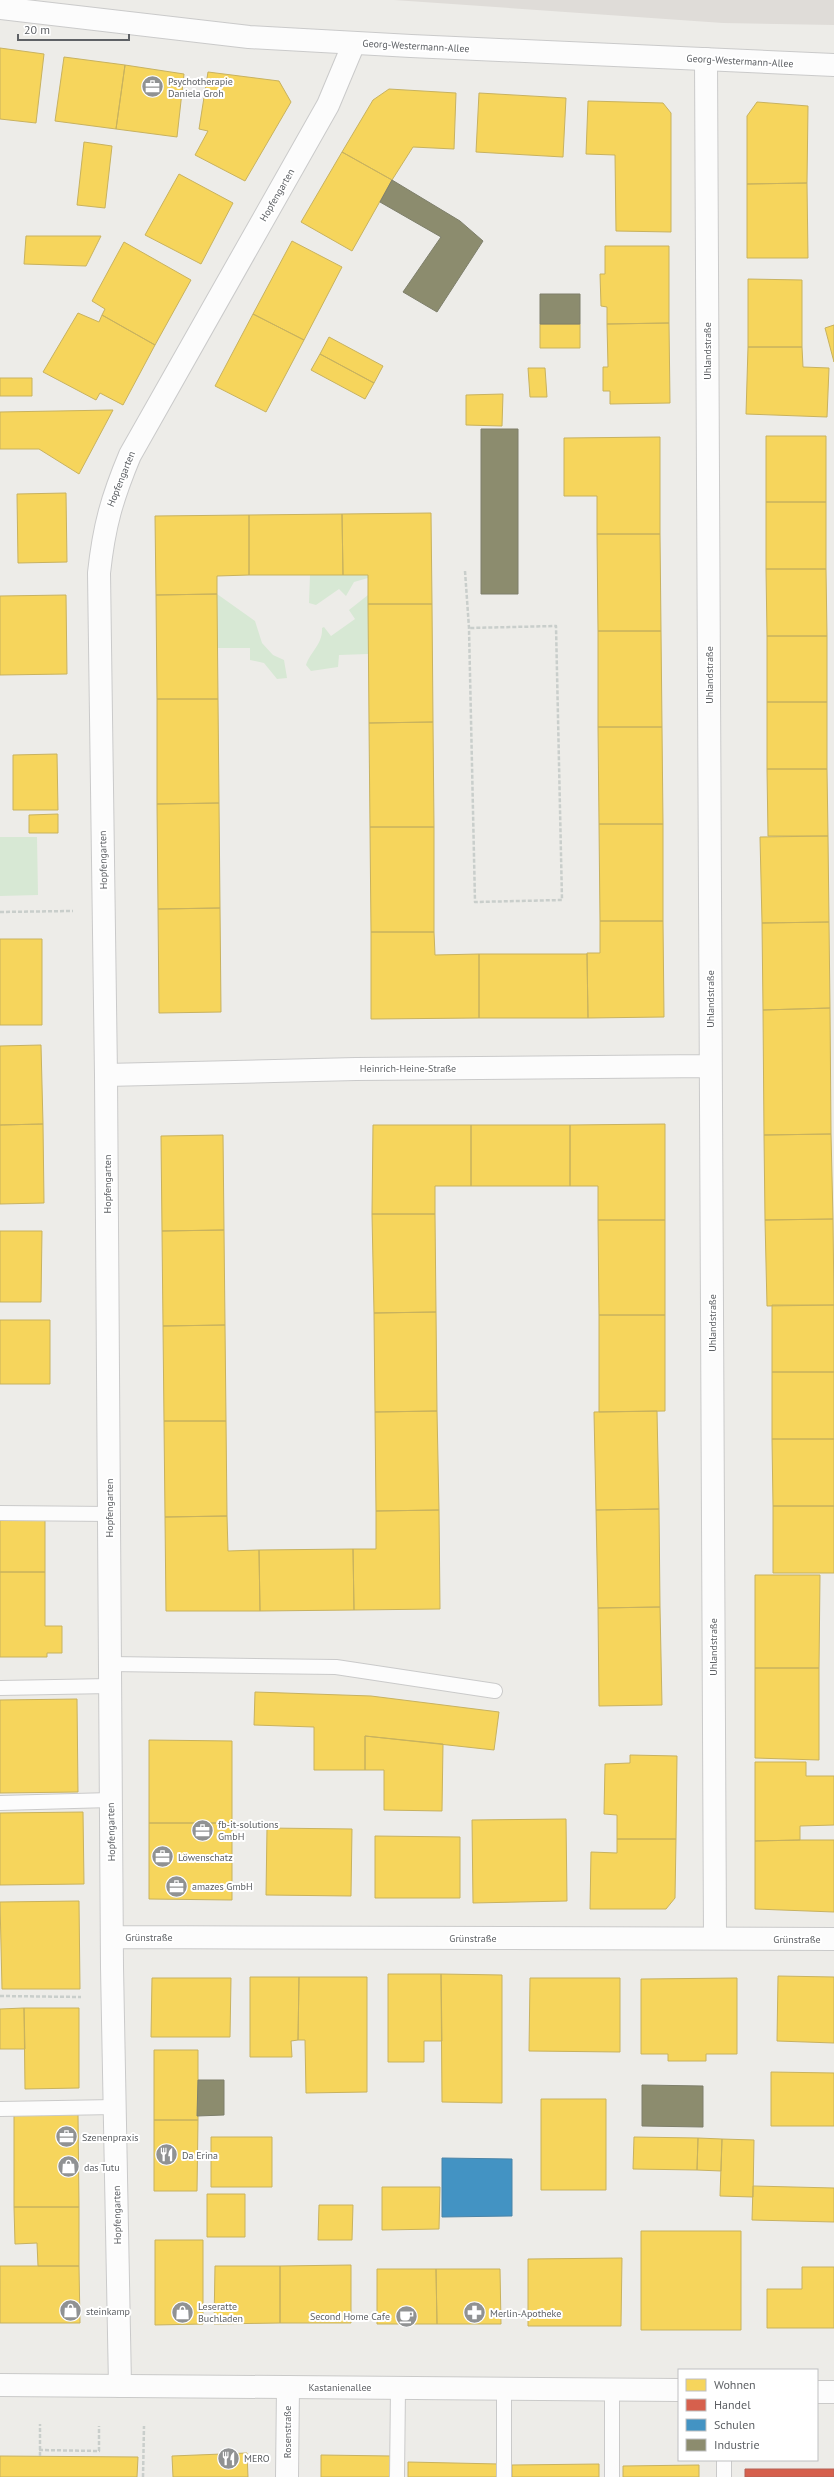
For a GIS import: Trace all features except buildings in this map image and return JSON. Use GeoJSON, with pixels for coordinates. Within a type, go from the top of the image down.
{"type":"FeatureCollection","features":[{"type":"Feature","properties":{"kind":"street","name":"Georg-Westermann-Allee"},"geometry":{"type":"LineString","coordinates":[[0,8],[249,37],[834,65]]}},
{"type":"Feature","properties":{"kind":"street","name":"Hopfengarten"},"geometry":{"type":"LineString","coordinates":[[120,2386],[112,1937],[106,1075],[99,573],[103,536],[110,506],[130,455],[328,105],[354,43]]}},
{"type":"Feature","properties":{"kind":"street","name":"Uhlandstraße"},"geometry":{"type":"LineString","coordinates":[[706,60],[715,1938]]}},
{"type":"Feature","properties":{"kind":"street","name":"Heinrich-Heine-Straße"},"geometry":{"type":"LineString","coordinates":[[106,1075],[356,1068],[710,1066]]}},
{"type":"Feature","properties":{"kind":"street","name":"Grünstraße"},"geometry":{"type":"LineString","coordinates":[[112,1937],[834,1939]]}},
{"type":"Feature","properties":{"kind":"street","name":"Kastanienallee"},"geometry":{"type":"LineString","coordinates":[[0,2385],[678,2390]]}},
{"type":"Feature","properties":{"kind":"street","name":"Rosenstraße"},"geometry":{"type":"LineString","coordinates":[[287,2477],[288,2387]]}},
{"type":"Feature","properties":{"kind":"street"},"geometry":{"type":"LineString","coordinates":[[818,2392],[834,2392]]}},
{"type":"Feature","properties":{"kind":"lane"},"geometry":{"type":"LineString","coordinates":[[0,1513],[109,1514]]}},
{"type":"Feature","properties":{"kind":"lane"},"geometry":{"type":"LineString","coordinates":[[110,1664],[336,1667],[495,1691]]}},
{"type":"Feature","properties":{"kind":"lane"},"geometry":{"type":"LineString","coordinates":[[0,1688],[110,1686]]}},
{"type":"Feature","properties":{"kind":"lane"},"geometry":{"type":"LineString","coordinates":[[0,1803],[111,1800]]}},
{"type":"Feature","properties":{"kind":"lane"},"geometry":{"type":"LineString","coordinates":[[0,2109],[115,2106]]}},
{"type":"Feature","properties":{"kind":"lane"},"geometry":{"type":"LineString","coordinates":[[397,2477],[398,2388]]}},
{"type":"Feature","properties":{"kind":"lane"},"geometry":{"type":"LineString","coordinates":[[504,2389],[504,2477]]}},
{"type":"Feature","properties":{"kind":"lane"},"geometry":{"type":"LineString","coordinates":[[612,2389],[612,2477]]}},
{"type":"Feature","properties":{"kind":"lane"},"geometry":{"type":"LineString","coordinates":[[724,2461],[724,2477]]}},
{"type":"Feature","properties":{"kind":"path"},"geometry":{"type":"LineString","coordinates":[[465,571],[469,628],[475,902],[562,900],[556,626],[469,628]]}},
{"type":"Feature","properties":{"kind":"path"},"geometry":{"type":"LineString","coordinates":[[0,912],[76,911]]}},
{"type":"Feature","properties":{"kind":"path"},"geometry":{"type":"LineString","coordinates":[[0,1996],[89,1997]]}},
{"type":"Feature","properties":{"kind":"path"},"geometry":{"type":"LineString","coordinates":[[40,2424],[40,2456]]}},
{"type":"Feature","properties":{"kind":"path"},"geometry":{"type":"LineString","coordinates":[[39,2450],[99,2451],[99,2426]]}},
{"type":"Feature","properties":{"kind":"path"},"geometry":{"type":"LineString","coordinates":[[144,2426],[144,2477]]}},
{"type":"Feature","properties":{"kind":"shaded area"},"geometry":{"type":"Polygon","coordinates":[[[394,0],[834,0],[834,25],[723,23],[394,0]]]}},
{"type":"Feature","properties":{"kind":"green space"},"geometry":{"type":"Polygon","coordinates":[[[310,575],[368,575],[368,578],[354,582],[346,596],[339,589],[316,605],[309,603],[310,575]]]}},
{"type":"Feature","properties":{"kind":"green space"},"geometry":{"type":"Polygon","coordinates":[[[217,594],[255,621],[262,643],[273,655],[284,660],[287,678],[277,679],[264,663],[250,660],[250,648],[218,648],[217,594]]]}},
{"type":"Feature","properties":{"kind":"green space"},"geometry":{"type":"Polygon","coordinates":[[[368,595],[368,654],[339,655],[338,667],[311,671],[306,665],[321,639],[322,628],[324,627],[331,636],[355,619],[349,610],[368,595]]]}},
{"type":"Feature","properties":{"kind":"green space"},"geometry":{"type":"Polygon","coordinates":[[[0,837],[37,837],[38,895],[0,896],[0,837]]]}},
{"type":"Feature","properties":{"kind":"place","name":"Psychotherapie Daniela Groh"},"geometry":{"type":"Point","coordinates":[153,87]}},
{"type":"Feature","properties":{"kind":"place","name":"fb-it-solutions GmbH"},"geometry":{"type":"Point","coordinates":[203,1830]}},
{"type":"Feature","properties":{"kind":"place","name":"Löwenschatz"},"geometry":{"type":"Point","coordinates":[163,1857]}},
{"type":"Feature","properties":{"kind":"place","name":"amazes GmbH"},"geometry":{"type":"Point","coordinates":[176,1886]}},
{"type":"Feature","properties":{"kind":"place","name":"Szenenpraxis"},"geometry":{"type":"Point","coordinates":[67,2137]}},
{"type":"Feature","properties":{"kind":"place","name":"Da Erina"},"geometry":{"type":"Point","coordinates":[167,2155]}},
{"type":"Feature","properties":{"kind":"place","name":"das Tutu"},"geometry":{"type":"Point","coordinates":[68,2167]}},
{"type":"Feature","properties":{"kind":"place","name":"steinkamp"},"geometry":{"type":"Point","coordinates":[71,2311]}},
{"type":"Feature","properties":{"kind":"place","name":"Leseratte Buchladen"},"geometry":{"type":"Point","coordinates":[183,2312]}},
{"type":"Feature","properties":{"kind":"place","name":"Merlin-Apotheke"},"geometry":{"type":"Point","coordinates":[474,2313]}},
{"type":"Feature","properties":{"kind":"place","name":"Second Home Cafe"},"geometry":{"type":"Point","coordinates":[406,2316]}},
{"type":"Feature","properties":{"kind":"place","name":"MERO"},"geometry":{"type":"Point","coordinates":[229,2458]}}]}
